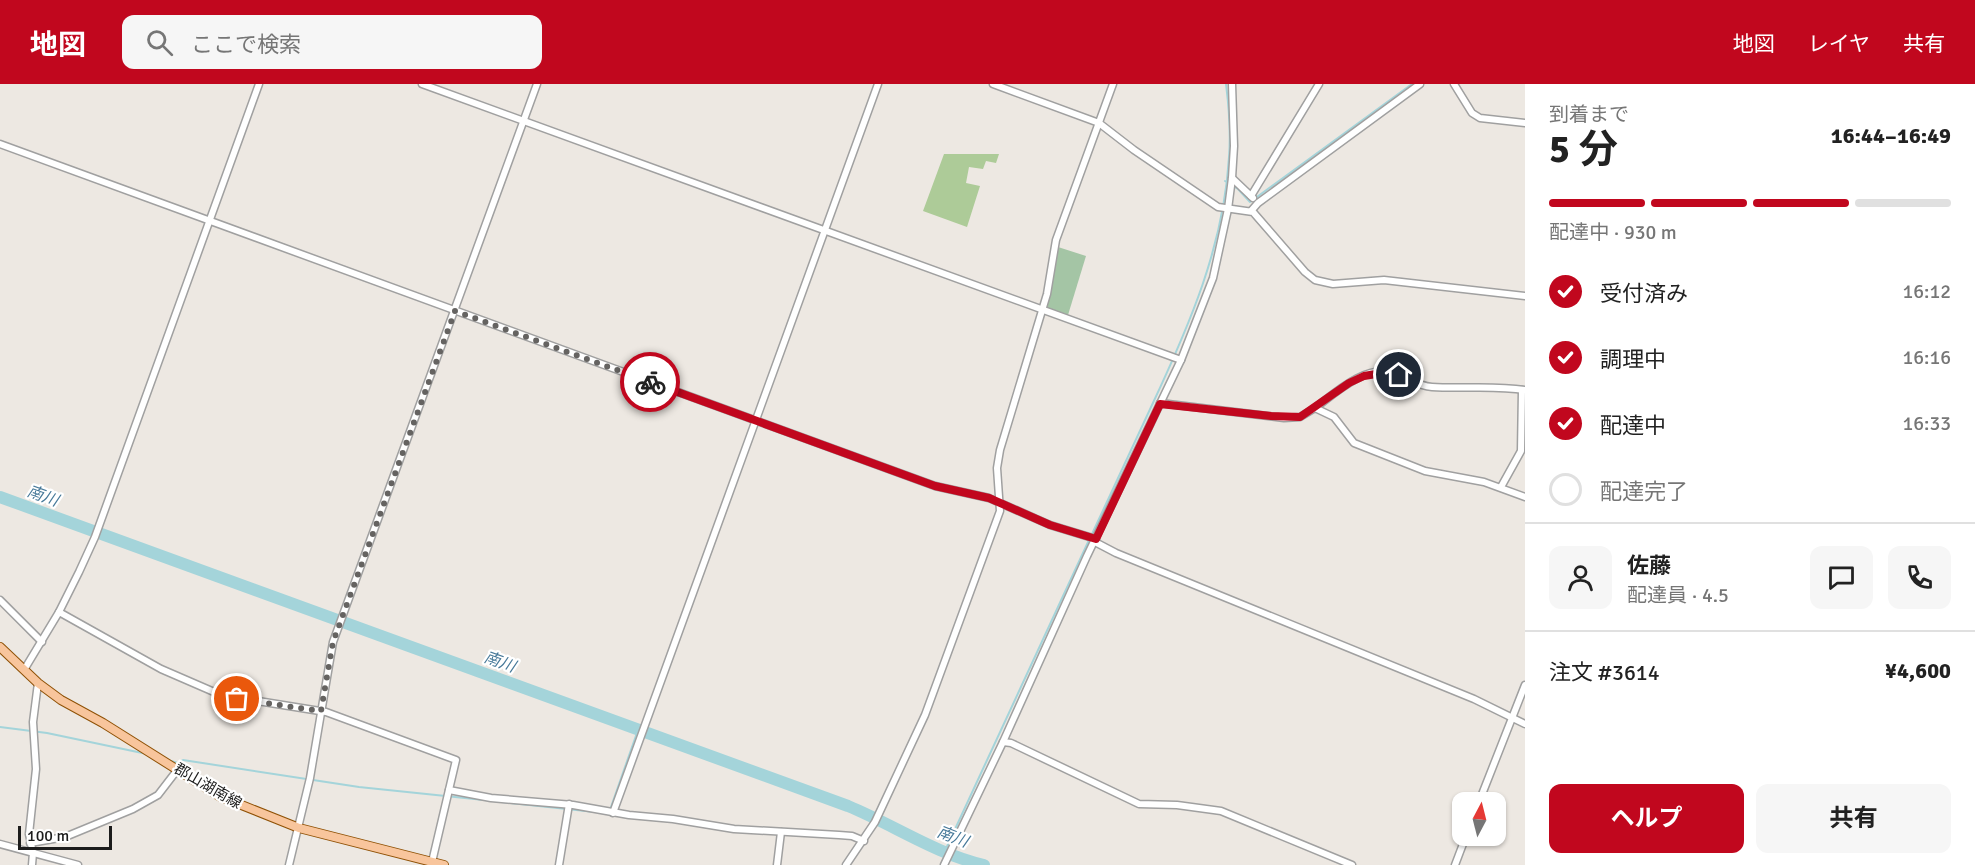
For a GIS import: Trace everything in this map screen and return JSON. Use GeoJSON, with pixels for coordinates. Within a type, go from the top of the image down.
{"type":"FeatureCollection","features":[{"type":"Feature","properties":{"kind":"main road","name":"郡山湖南線"},"geometry":{"type":"LineString","coordinates":[[0,647],[38,683],[61,700],[219,796],[299,828],[444,865]]}},
{"type":"Feature","properties":{"kind":"street"},"geometry":{"type":"LineString","coordinates":[[24,670],[59,612],[94,537],[259,84]]}},
{"type":"Feature","properties":{"kind":"street"},"geometry":{"type":"LineString","coordinates":[[422,84],[1177,358]]}},
{"type":"Feature","properties":{"kind":"street"},"geometry":{"type":"LineString","coordinates":[[289,865],[310,778],[329,658],[537,84]]}},
{"type":"Feature","properties":{"kind":"street"},"geometry":{"type":"LineString","coordinates":[[613,813],[878,84]]}},
{"type":"Feature","properties":{"kind":"street"},"geometry":{"type":"LineString","coordinates":[[993,84],[1099,123],[1134,150],[1224,208],[1251,211],[1305,272],[1322,282],[1346,285],[1384,280],[1525,296]]}},
{"type":"Feature","properties":{"kind":"street"},"geometry":{"type":"LineString","coordinates":[[846,865],[875,822],[925,715],[1000,511],[998,468],[1000,450],[1043,309],[1056,240],[1113,84]]}},
{"type":"Feature","properties":{"kind":"street"},"geometry":{"type":"LineString","coordinates":[[944,865],[1160,404],[1177,358],[1213,278],[1224,208],[1232,178],[1234,146],[1232,84]]}},
{"type":"Feature","properties":{"kind":"street"},"geometry":{"type":"LineString","coordinates":[[1251,196],[1319,84]]}},
{"type":"Feature","properties":{"kind":"street"},"geometry":{"type":"LineString","coordinates":[[1251,211],[1258,203],[1420,84]]}},
{"type":"Feature","properties":{"kind":"street"},"geometry":{"type":"LineString","coordinates":[[1454,84],[1474,115],[1480,118],[1525,123]]}},
{"type":"Feature","properties":{"kind":"street"},"geometry":{"type":"LineString","coordinates":[[0,144],[935,486],[981,496],[1000,503],[1050,525],[1095,541],[1116,554],[1474,699],[1525,724]]}},
{"type":"Feature","properties":{"kind":"street"},"geometry":{"type":"LineString","coordinates":[[1232,178],[1258,203]]}},
{"type":"Feature","properties":{"kind":"street"},"geometry":{"type":"LineString","coordinates":[[1160,404],[1295,418],[1302,417],[1349,383],[1368,375],[1388,372],[1416,384],[1431,387],[1502,386],[1523,390],[1521,451],[1501,487]]}},
{"type":"Feature","properties":{"kind":"street"},"geometry":{"type":"LineString","coordinates":[[1315,408],[1334,417],[1354,443],[1425,471],[1484,482],[1525,497]]}},
{"type":"Feature","properties":{"kind":"street"},"geometry":{"type":"LineString","coordinates":[[0,600],[42,642]]}},
{"type":"Feature","properties":{"kind":"street"},"geometry":{"type":"LineString","coordinates":[[59,612],[161,669],[221,695],[321,711],[456,760],[432,862]]}},
{"type":"Feature","properties":{"kind":"street"},"geometry":{"type":"LineString","coordinates":[[32,865],[33,853],[29,829],[36,762],[33,722],[38,683]]}},
{"type":"Feature","properties":{"kind":"street"},"geometry":{"type":"LineString","coordinates":[[1483,792],[1525,685]]}},
{"type":"Feature","properties":{"kind":"street"},"geometry":{"type":"LineString","coordinates":[[1003,742],[1011,743],[1139,804],[1221,811],[1352,865]]}},
{"type":"Feature","properties":{"kind":"street"},"geometry":{"type":"LineString","coordinates":[[30,843],[65,837],[133,809],[158,795],[178,769]]}},
{"type":"Feature","properties":{"kind":"street"},"geometry":{"type":"LineString","coordinates":[[450,790],[491,798],[569,804],[613,813],[673,819],[734,829],[845,835],[864,841]]}},
{"type":"Feature","properties":{"kind":"street"},"geometry":{"type":"LineString","coordinates":[[559,865],[569,804]]}},
{"type":"Feature","properties":{"kind":"street"},"geometry":{"type":"LineString","coordinates":[[777,865],[781,832]]}},
{"type":"Feature","properties":{"kind":"street"},"geometry":{"type":"LineString","coordinates":[[0,844],[78,865]]}},
{"type":"Feature","properties":{"kind":"street"},"geometry":{"type":"LineString","coordinates":[[1455,865],[1462,846]]}},
{"type":"Feature","properties":{"kind":"green space"},"geometry":{"type":"Polygon","coordinates":[[[944,154],[999,154],[996,163],[986,161],[983,169],[969,167],[966,183],[980,186],[967,227],[923,211],[944,154]]]}},
{"type":"Feature","properties":{"kind":"green space"},"geometry":{"type":"Polygon","coordinates":[[[1058,247],[1086,256],[1068,315],[1047,308],[1058,247]]]}},
{"type":"Feature","properties":{"kind":"waterway"},"geometry":{"type":"LineString","coordinates":[[1092,534],[1179,345],[1212,254],[1226,190],[1229,157],[1226,84]]}},
{"type":"Feature","properties":{"kind":"waterway"},"geometry":{"type":"LineString","coordinates":[[1225,181],[1238,189],[1250,202],[1412,84]]}},
{"type":"Feature","properties":{"kind":"waterway","name":"南川"},"geometry":{"type":"LineString","coordinates":[[0,497],[848,806],[932,847],[984,865]]}},
{"type":"Feature","properties":{"kind":"waterway"},"geometry":{"type":"LineString","coordinates":[[944,853],[1089,540]]}},
{"type":"Feature","properties":{"kind":"waterway"},"geometry":{"type":"LineString","coordinates":[[0,727],[47,733],[147,754]]}},
{"type":"Feature","properties":{"kind":"waterway"},"geometry":{"type":"LineString","coordinates":[[611,807],[638,730]]}},
{"type":"Feature","properties":{"kind":"waterway"},"geometry":{"type":"LineString","coordinates":[[167,760],[178,763],[183,760],[359,787],[484,800]]}},
{"type":"Feature","properties":{"kind":"waterway"},"geometry":{"type":"LineString","coordinates":[[502,802],[595,812]]}},
{"type":"Feature","properties":{"kind":"way so far"},"geometry":{"type":"LineString","coordinates":[[237,699],[321,711],[333,642],[455,311],[650,382]]}},
{"type":"Feature","properties":{"kind":"route"},"geometry":{"type":"LineString","coordinates":[[650,382],[935,486],[989,498],[1050,525],[1096,539],[1160,404],[1284,418],[1300,417],[1349,383],[1364,376],[1388,372],[1399,375]]}}]}
